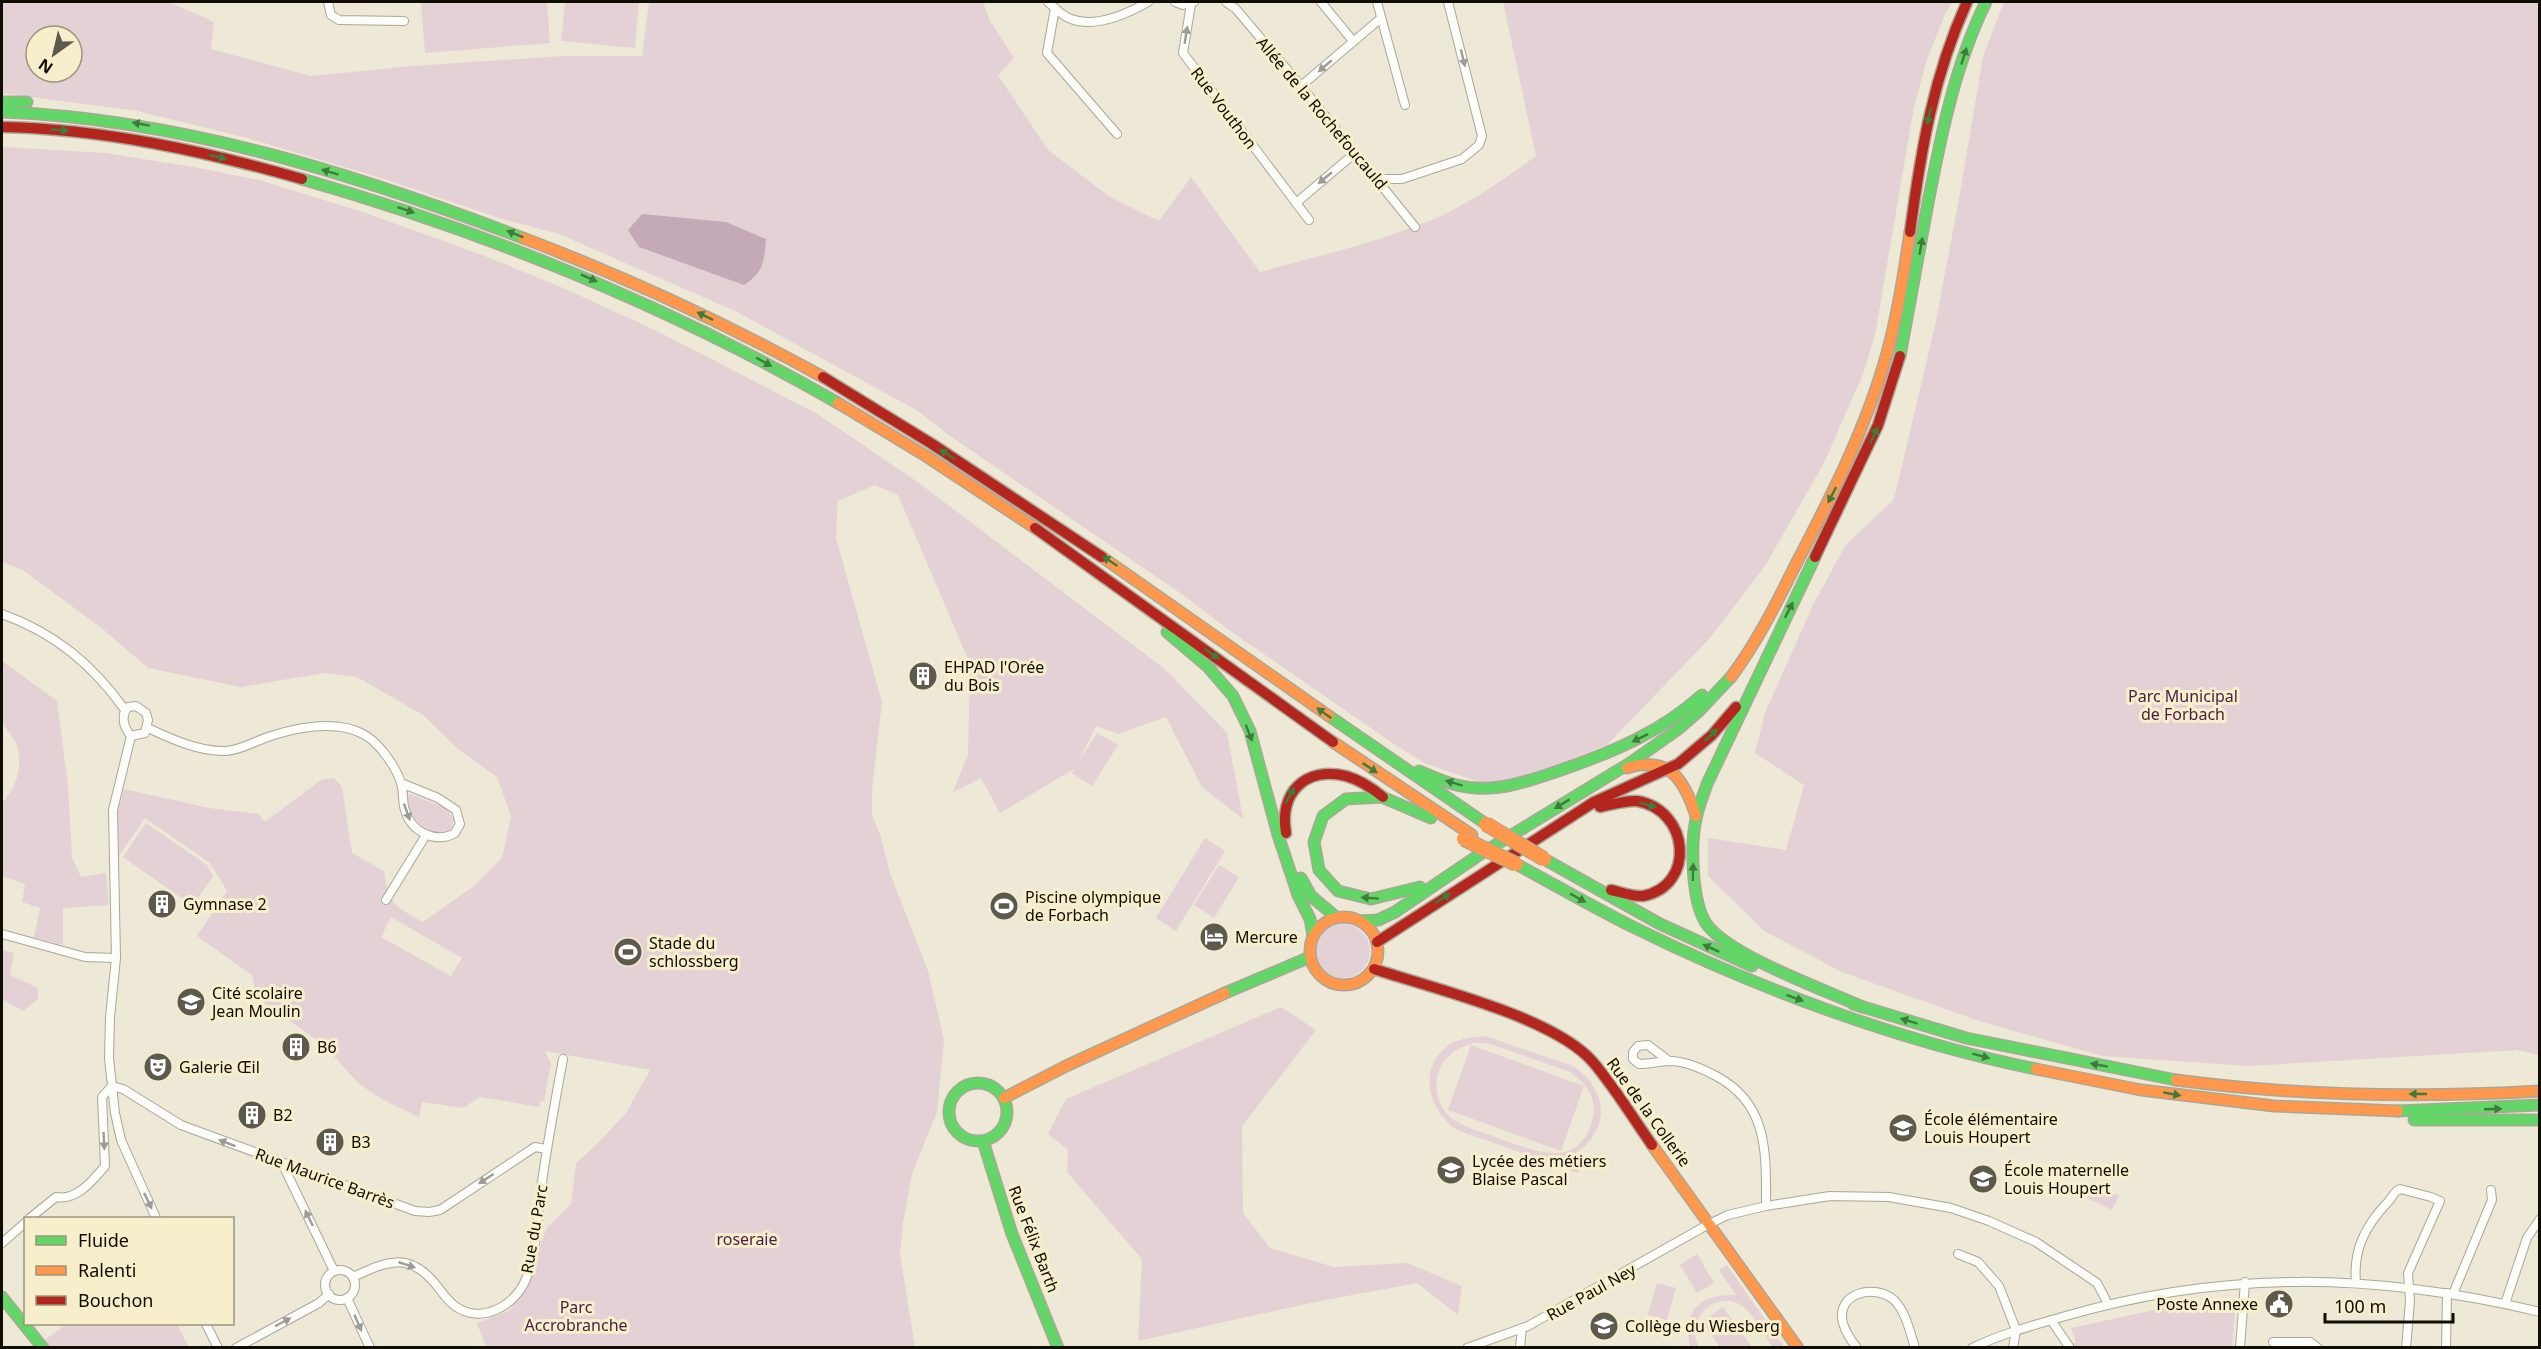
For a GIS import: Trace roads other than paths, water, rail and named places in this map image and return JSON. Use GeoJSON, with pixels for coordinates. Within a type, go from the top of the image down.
{"type":"FeatureCollection","features":[{"type":"Feature","properties":{"kind":"main road"},"geometry":{"type":"LineString","coordinates":[[1360,921],[1378,920],[1393,913],[1445,876],[1612,774],[1694,716],[1720,690],[1750,649],[1772,612],[1841,478],[1872,405],[1895,322],[1921,152],[1932,102],[1958,20],[1967,2]]}},
{"type":"Feature","properties":{"kind":"main road"},"geometry":{"type":"LineString","coordinates":[[1863,1007],[1762,962],[1725,941],[1708,926],[1697,904],[1693,881],[1696,816],[1707,784],[1878,425],[1899,359],[1938,153],[1953,90],[1974,24],[1986,2]]}},
{"type":"Feature","properties":{"kind":"main road"},"geometry":{"type":"LineString","coordinates":[[2,102],[30,102],[70,114]]}},
{"type":"Feature","properties":{"kind":"main road"},"geometry":{"type":"LineString","coordinates":[[2,112],[70,114],[196,134],[258,149],[494,225],[647,288],[752,338],[858,397],[1058,526],[1158,594],[1371,747],[1486,824],[1660,924],[1737,960],[1863,1007],[1950,1034],[2024,1051],[2183,1080],[2366,1095],[2496,1094],[2540,1091]]}},
{"type":"Feature","properties":{"kind":"main road"},"geometry":{"type":"LineString","coordinates":[[2,127],[93,133],[162,143],[365,196],[567,268],[744,351],[862,416],[982,492],[1468,837]]}},
{"type":"Feature","properties":{"kind":"main road"},"geometry":{"type":"LineString","coordinates":[[1113,583],[1146,615],[1207,666],[1233,696],[1250,731],[1278,835],[1298,895],[1310,919],[1313,935]]}},
{"type":"Feature","properties":{"kind":"main road"},"geometry":{"type":"LineString","coordinates":[[1371,747],[1431,777],[1463,786],[1485,788],[1524,782],[1612,752],[1659,729],[1694,702],[1726,672],[1772,612]]}},
{"type":"Feature","properties":{"kind":"main road"},"geometry":{"type":"LineString","coordinates":[[1377,942],[1617,790],[1669,769],[1698,748],[1730,717],[1764,663]]}},
{"type":"Feature","properties":{"kind":"main road"},"geometry":{"type":"LineString","coordinates":[[1612,774],[1644,764],[1669,769],[1687,789],[1696,816]]}},
{"type":"Feature","properties":{"kind":"main road"},"geometry":{"type":"LineString","coordinates":[[1336,917],[1317,904],[1305,891],[1284,829],[1283,810],[1288,795],[1297,783],[1308,777],[1331,774],[1346,776],[1365,784],[1383,797],[1425,814],[1604,913],[1684,952],[1759,984],[1860,1022],[2019,1066],[2181,1096],[2310,1108],[2382,1119],[2540,1120]]}},
{"type":"Feature","properties":{"kind":"main road"},"geometry":{"type":"LineString","coordinates":[[1383,797],[1362,795],[1345,799],[1328,810],[1318,823],[1313,839],[1314,858],[1321,877],[1338,891],[1358,898],[1380,899],[1411,891],[1445,876]]}},
{"type":"Feature","properties":{"kind":"main road"},"geometry":{"type":"LineString","coordinates":[[1572,817],[1613,802],[1648,803],[1665,812],[1679,831],[1682,847],[1675,876],[1661,889],[1649,894],[1635,897],[1575,877]]}},
{"type":"Feature","properties":{"kind":"main road"},"geometry":{"type":"LineString","coordinates":[[1336,917],[1349,917],[1360,921],[1371,930],[1377,942],[1378,956],[1374,969],[1358,983],[1337,986],[1319,976],[1310,957],[1313,935],[1319,927],[1336,917]]}},
{"type":"Feature","properties":{"kind":"main road"},"geometry":{"type":"LineString","coordinates":[[1004,1098],[1153,1025],[1310,957]]}},
{"type":"Feature","properties":{"kind":"main road","name":"Rue de la Collerie"},"geometry":{"type":"LineString","coordinates":[[1374,969],[1516,1015],[1565,1040],[1592,1061],[1798,1347]]}},
{"type":"Feature","properties":{"kind":"main road"},"geometry":{"type":"LineString","coordinates":[[975,1083],[987,1084],[997,1090],[1004,1098],[1008,1108],[1007,1119],[1002,1130],[984,1141],[970,1141],[958,1134],[952,1126],[948,1112],[950,1102],[957,1091],[975,1083]]}},
{"type":"Feature","properties":{"kind":"main road"},"geometry":{"type":"LineString","coordinates":[[2310,1108],[2486,1109],[2540,1105]]}},
{"type":"Feature","properties":{"kind":"main road","name":"Rue Félix Barth"},"geometry":{"type":"LineString","coordinates":[[984,1141],[1012,1234],[1059,1347]]}},
{"type":"Feature","properties":{"kind":"main road"},"geometry":{"type":"LineString","coordinates":[[2,1297],[24,1324]]}},
{"type":"Feature","properties":{"kind":"main road"},"geometry":{"type":"LineString","coordinates":[[25,1325],[43,1347]]}},
{"type":"Feature","properties":{"kind":"street"},"geometry":{"type":"LineString","coordinates":[[328,2],[331,15],[339,20],[404,21]]}},
{"type":"Feature","properties":{"kind":"street"},"geometry":{"type":"LineString","coordinates":[[1063,2],[1055,7],[1047,52],[1117,134]]}},
{"type":"Feature","properties":{"kind":"street"},"geometry":{"type":"LineString","coordinates":[[1055,7],[1069,19],[1085,23],[1124,15],[1148,2]]}},
{"type":"Feature","properties":{"kind":"street"},"geometry":{"type":"LineString","coordinates":[[1175,2],[1183,5],[1192,3]]}},
{"type":"Feature","properties":{"kind":"street","name":"Allée de la Rochefoucauld"},"geometry":{"type":"LineString","coordinates":[[1226,2],[1236,9],[1301,86],[1415,227]]}},
{"type":"Feature","properties":{"kind":"street"},"geometry":{"type":"LineString","coordinates":[[1321,2],[1353,41]]}},
{"type":"Feature","properties":{"kind":"street"},"geometry":{"type":"LineString","coordinates":[[1377,2],[1405,105]]}},
{"type":"Feature","properties":{"kind":"street"},"geometry":{"type":"LineString","coordinates":[[1377,179],[1402,179],[1430,170],[1462,159],[1479,145],[1482,136],[1448,2]]}},
{"type":"Feature","properties":{"kind":"street","name":"Rue Vouthon"},"geometry":{"type":"LineString","coordinates":[[1192,3],[1183,53],[1309,220]]}},
{"type":"Feature","properties":{"kind":"street"},"geometry":{"type":"LineString","coordinates":[[1301,86],[1380,19]]}},
{"type":"Feature","properties":{"kind":"street"},"geometry":{"type":"LineString","coordinates":[[1296,203],[1355,153]]}},
{"type":"Feature","properties":{"kind":"street"},"geometry":{"type":"LineString","coordinates":[[2,614],[34,627],[84,660],[125,710],[124,723],[131,736],[113,810],[116,958],[109,1042],[115,1113],[124,1149],[156,1217]]}},
{"type":"Feature","properties":{"kind":"street"},"geometry":{"type":"LineString","coordinates":[[125,710],[136,706],[142,709],[148,720],[145,733],[131,736]]}},
{"type":"Feature","properties":{"kind":"street"},"geometry":{"type":"LineString","coordinates":[[148,728],[197,747],[227,751],[242,748],[286,731],[350,728],[376,742],[386,754],[401,783],[405,810],[416,829],[426,835],[442,838],[455,833],[460,824],[456,810],[446,801],[401,783]]}},
{"type":"Feature","properties":{"kind":"street"},"geometry":{"type":"LineString","coordinates":[[386,900],[426,835]]}},
{"type":"Feature","properties":{"kind":"street"},"geometry":{"type":"LineString","coordinates":[[2,934],[85,957],[116,958]]}},
{"type":"Feature","properties":{"kind":"street","name":"Rue du Parc"},"geometry":{"type":"LineString","coordinates":[[353,1277],[385,1263],[402,1262],[426,1274],[457,1307],[473,1313],[499,1310],[510,1302],[526,1279],[533,1253],[547,1149],[563,1059]]}},
{"type":"Feature","properties":{"kind":"street"},"geometry":{"type":"LineString","coordinates":[[1669,1061],[1706,1071],[1732,1084],[1748,1101],[1759,1124],[1765,1145],[1766,1206]]}},
{"type":"Feature","properties":{"kind":"street"},"geometry":{"type":"LineString","coordinates":[[31,1217],[56,1197],[71,1197],[91,1182],[105,1166],[102,1097],[112,1086]]}},
{"type":"Feature","properties":{"kind":"street","name":"Rue Maurice Barrès"},"geometry":{"type":"LineString","coordinates":[[112,1086],[123,1089],[181,1125],[415,1211],[440,1210],[535,1147],[547,1149]]}},
{"type":"Feature","properties":{"kind":"street"},"geometry":{"type":"LineString","coordinates":[[282,1163],[334,1271]]}},
{"type":"Feature","properties":{"kind":"street"},"geometry":{"type":"LineString","coordinates":[[2356,1282],[2354,1263],[2358,1246],[2380,1210],[2395,1191],[2400,1189],[2431,1197],[2440,1202],[2408,1273],[2410,1288],[2406,1347]]}},
{"type":"Feature","properties":{"kind":"street"},"geometry":{"type":"LineString","coordinates":[[2446,1347],[2450,1293],[2492,1200],[2491,1190]]}},
{"type":"Feature","properties":{"kind":"street","name":"Rue Paul Ney"},"geometry":{"type":"LineString","coordinates":[[1467,1347],[1522,1328],[1728,1215],[1766,1206],[1830,1196],[1889,1197],[1951,1208],[1989,1221],[2036,1242],[2097,1283],[2108,1304]]}},
{"type":"Feature","properties":{"kind":"street"},"geometry":{"type":"LineString","coordinates":[[2505,1304],[2528,1238],[2540,1219]]}},
{"type":"Feature","properties":{"kind":"street"},"geometry":{"type":"LineString","coordinates":[[2,1243],[24,1224]]}},
{"type":"Feature","properties":{"kind":"street"},"geometry":{"type":"LineString","coordinates":[[1958,1254],[1978,1262],[1996,1281],[2016,1329],[2013,1347]]}},
{"type":"Feature","properties":{"kind":"street"},"geometry":{"type":"LineString","coordinates":[[345,1270],[353,1277],[354,1289],[347,1298],[337,1299],[328,1294],[325,1284],[329,1274],[345,1270]]}},
{"type":"Feature","properties":{"kind":"street"},"geometry":{"type":"LineString","coordinates":[[2240,1347],[2245,1282]]}},
{"type":"Feature","properties":{"kind":"street"},"geometry":{"type":"LineString","coordinates":[[1972,1347],[2016,1329],[2108,1304],[2188,1288],[2245,1282],[2356,1282],[2450,1293],[2540,1312]]}},
{"type":"Feature","properties":{"kind":"street"},"geometry":{"type":"LineString","coordinates":[[1857,1347],[1846,1332],[1842,1322],[1842,1310],[1848,1299],[1860,1293],[1873,1291],[1885,1294],[1895,1301],[1905,1317],[1915,1347]]}},
{"type":"Feature","properties":{"kind":"street"},"geometry":{"type":"LineString","coordinates":[[236,1347],[319,1303],[328,1294]]}},
{"type":"Feature","properties":{"kind":"street"},"geometry":{"type":"LineString","coordinates":[[347,1298],[370,1347]]}},
{"type":"Feature","properties":{"kind":"street"},"geometry":{"type":"LineString","coordinates":[[2051,1320],[2070,1347]]}},
{"type":"Feature","properties":{"kind":"street"},"geometry":{"type":"LineString","coordinates":[[207,1325],[218,1347]]}},
{"type":"Feature","properties":{"kind":"street"},"geometry":{"type":"LineString","coordinates":[[1520,1347],[1522,1328]]}},
{"type":"Feature","properties":{"kind":"street"},"geometry":{"type":"LineString","coordinates":[[2272,1342],[2310,1342],[2319,1347]]}},
{"type":"Feature","properties":{"kind":"place","name":"EHPAD l'Orée du Bois"},"geometry":{"type":"Point","coordinates":[923,676]}},
{"type":"Feature","properties":{"kind":"place","name":"Gymnase 2"},"geometry":{"type":"Point","coordinates":[162,904]}},
{"type":"Feature","properties":{"kind":"place","name":"Piscine olympique de Forbach"},"geometry":{"type":"Point","coordinates":[1004,906]}},
{"type":"Feature","properties":{"kind":"place","name":"Mercure"},"geometry":{"type":"Point","coordinates":[1214,937]}},
{"type":"Feature","properties":{"kind":"place","name":"Stade du schlossberg"},"geometry":{"type":"Point","coordinates":[628,952]}},
{"type":"Feature","properties":{"kind":"place","name":"Cité scolaire Jean Moulin"},"geometry":{"type":"Point","coordinates":[191,1002]}},
{"type":"Feature","properties":{"kind":"place","name":"B6"},"geometry":{"type":"Point","coordinates":[296,1047]}},
{"type":"Feature","properties":{"kind":"place","name":"Galerie Œil"},"geometry":{"type":"Point","coordinates":[158,1067]}},
{"type":"Feature","properties":{"kind":"place","name":"B2"},"geometry":{"type":"Point","coordinates":[252,1115]}},
{"type":"Feature","properties":{"kind":"place","name":"École élémentaire Louis Houpert"},"geometry":{"type":"Point","coordinates":[1903,1128]}},
{"type":"Feature","properties":{"kind":"place","name":"B3"},"geometry":{"type":"Point","coordinates":[330,1142]}},
{"type":"Feature","properties":{"kind":"place","name":"Lycée des métiers Blaise Pascal"},"geometry":{"type":"Point","coordinates":[1451,1170]}},
{"type":"Feature","properties":{"kind":"place","name":"École maternelle Louis Houpert"},"geometry":{"type":"Point","coordinates":[1983,1179]}},
{"type":"Feature","properties":{"kind":"place","name":"Poste Annexe"},"geometry":{"type":"Point","coordinates":[2279,1304]}},
{"type":"Feature","properties":{"kind":"place","name":"Collège du Wiesberg"},"geometry":{"type":"Point","coordinates":[1604,1326]}},
{"type":"Feature","properties":{"kind":"park label","name":"Parc Municipal de Forbach"},"geometry":{"type":"Point","coordinates":[2183,705]}},
{"type":"Feature","properties":{"kind":"park label","name":"roseraie"},"geometry":{"type":"Point","coordinates":[747,1239]}},
{"type":"Feature","properties":{"kind":"park label","name":"Parc Accrobranche"},"geometry":{"type":"Point","coordinates":[576,1316]}}]}
